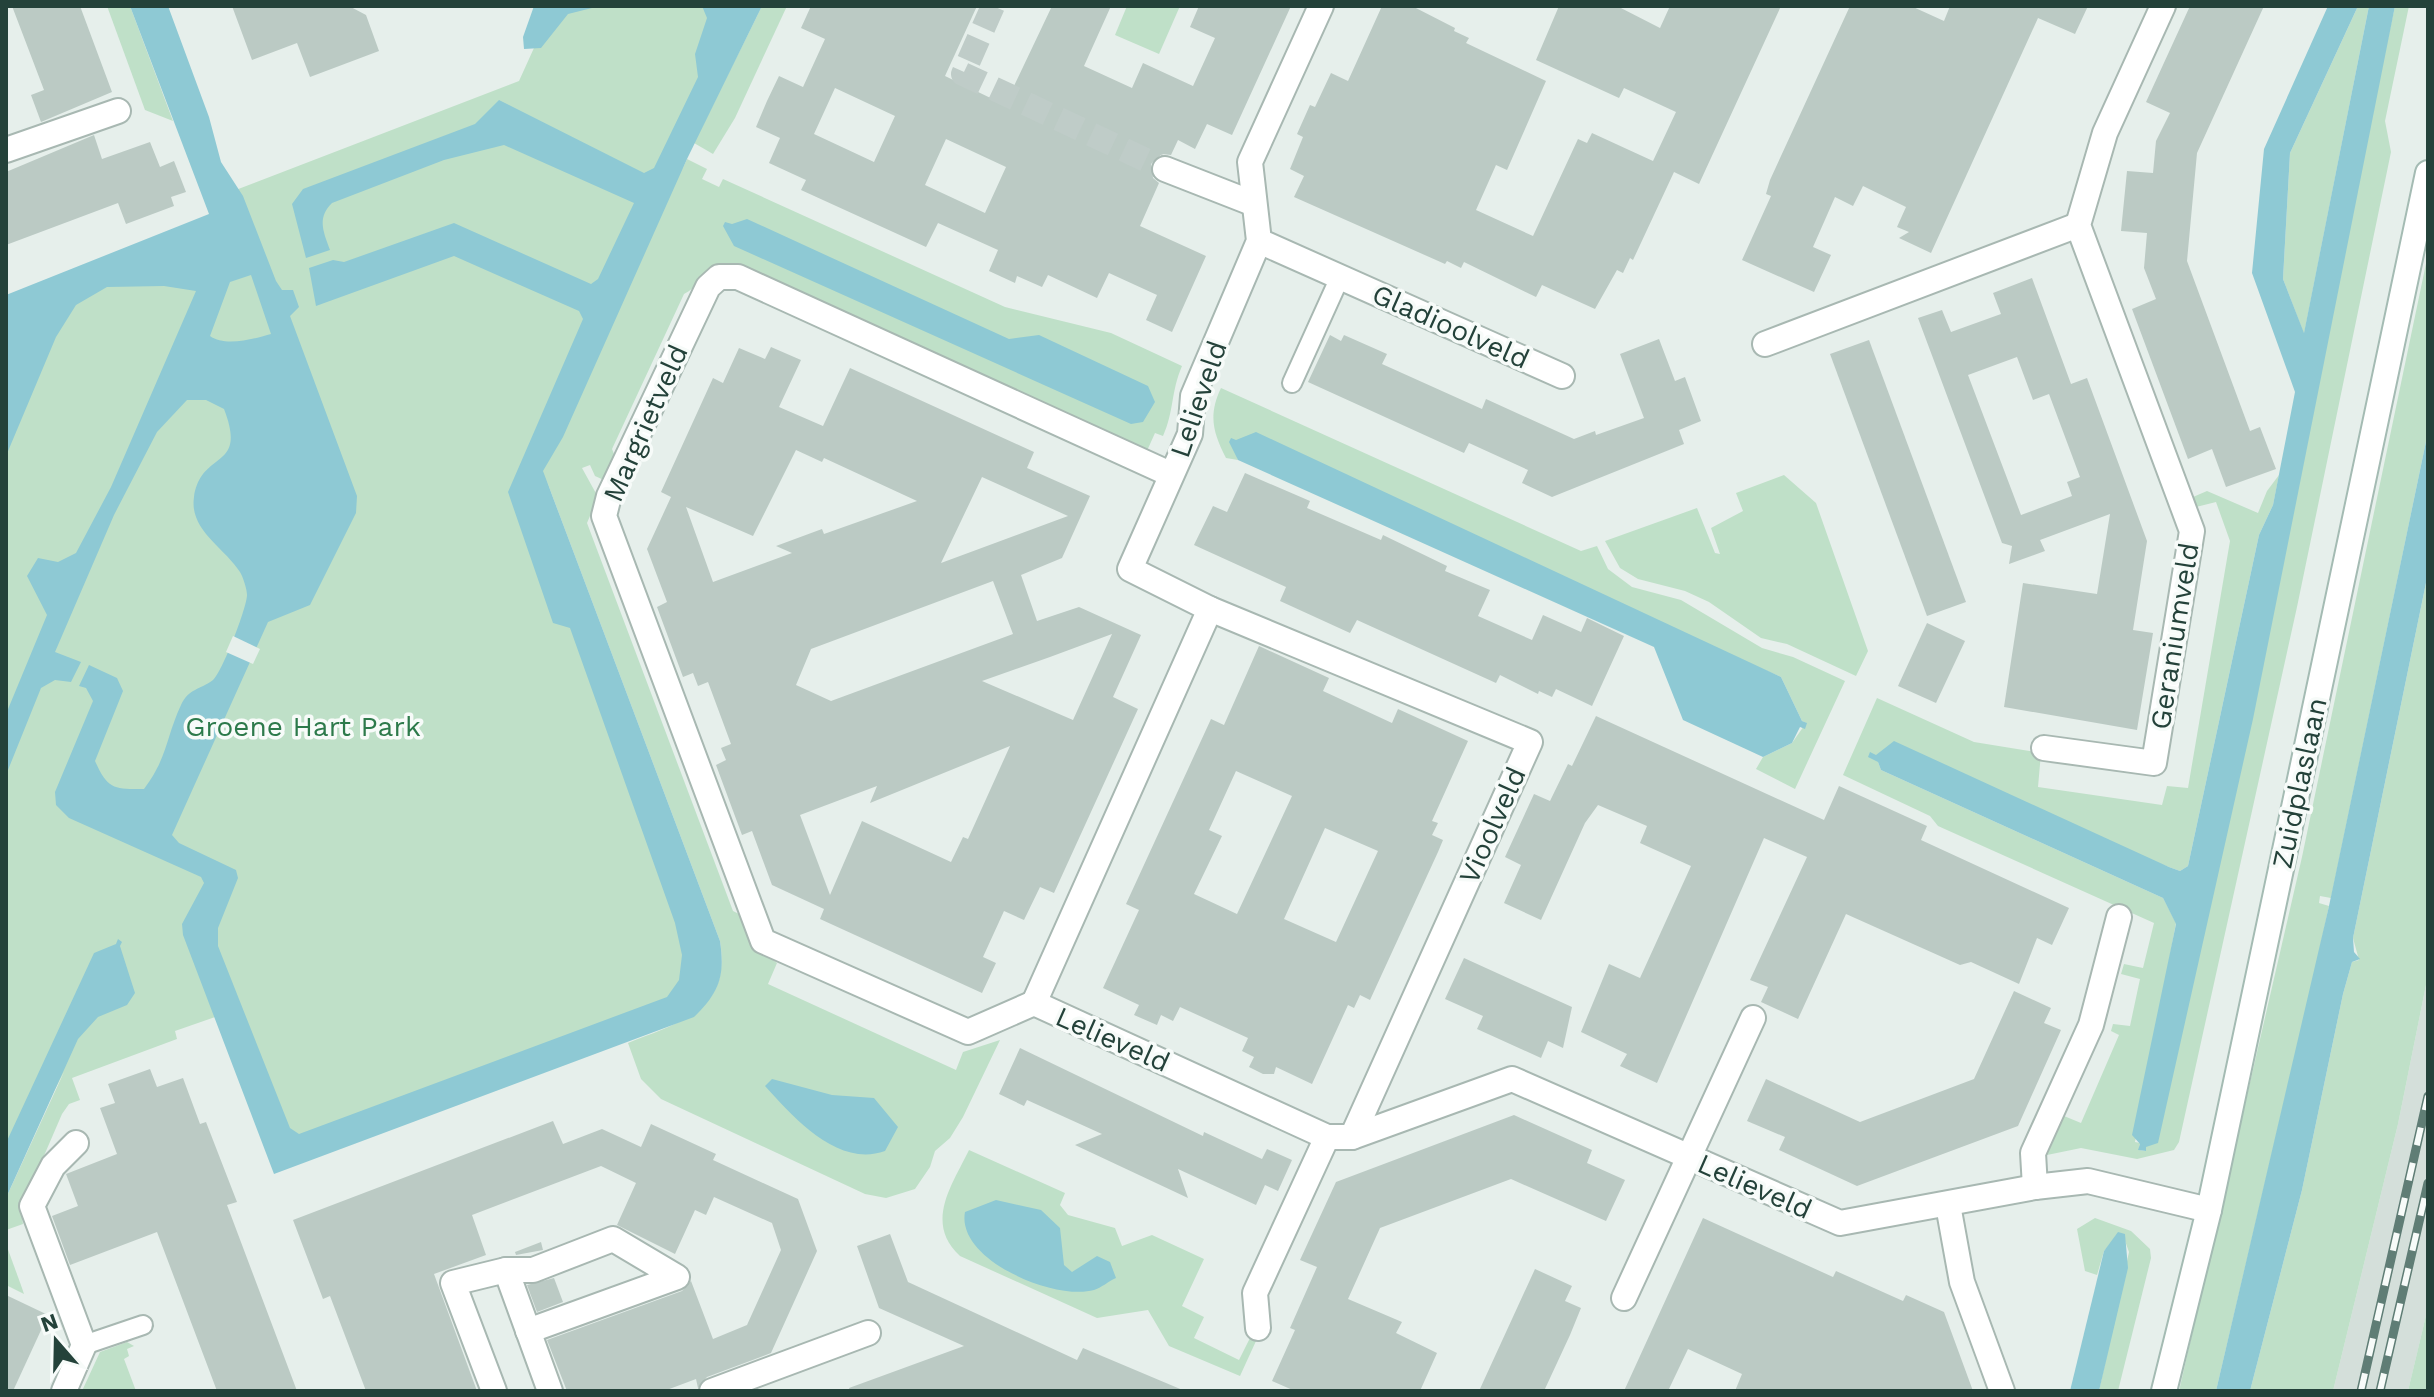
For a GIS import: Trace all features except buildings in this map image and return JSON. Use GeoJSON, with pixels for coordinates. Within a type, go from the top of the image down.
{"type":"FeatureCollection","features":[{"type":"Feature","properties":{"kind":"street"},"geometry":{"type":"LineString","coordinates":[[1259,241],[1252,203],[1250,162],[1321,6]]}},
{"type":"Feature","properties":{"kind":"street"},"geometry":{"type":"LineString","coordinates":[[1765,344],[2078,225],[2105,133],[2163,6]]}},
{"type":"Feature","properties":{"kind":"street"},"geometry":{"type":"LineString","coordinates":[[6,150],[118,111]]}},
{"type":"Feature","properties":{"kind":"street"},"geometry":{"type":"LineString","coordinates":[[1165,169],[1252,203]]}},
{"type":"Feature","properties":{"kind":"street","name":"Zuidplaslaan"},"geometry":{"type":"LineString","coordinates":[[2164,1391],[2209,1210],[2428,173]]}},
{"type":"Feature","properties":{"kind":"street","name":"Geraniumveld"},"geometry":{"type":"LineString","coordinates":[[2044,748],[2154,763],[2192,531],[2078,225]]}},
{"type":"Feature","properties":{"kind":"street","name":"Lelieveld"},"geometry":{"type":"LineString","coordinates":[[1259,241],[1193,396],[1190,434],[1130,569],[1210,609],[1034,1003],[1327,1137],[1352,1137],[1512,1079],[1840,1223],[2035,1187],[2088,1181],[2209,1210]]}},
{"type":"Feature","properties":{"kind":"street","name":"Gladioolveld"},"geometry":{"type":"LineString","coordinates":[[1259,241],[1562,376]]}},
{"type":"Feature","properties":{"kind":"street","name":"Margrietveld"},"geometry":{"type":"LineString","coordinates":[[1034,1003],[968,1032],[763,941],[604,516],[609,496],[708,287],[719,277],[738,277],[1170,474]]}},
{"type":"Feature","properties":{"kind":"street","name":"Vioolveld"},"geometry":{"type":"LineString","coordinates":[[1210,609],[1530,742],[1352,1137]]}},
{"type":"Feature","properties":{"kind":"street"},"geometry":{"type":"LineString","coordinates":[[2035,1187],[2033,1153],[2091,1025],[2119,917]]}},
{"type":"Feature","properties":{"kind":"street"},"geometry":{"type":"LineString","coordinates":[[1624,1298],[1753,1018]]}},
{"type":"Feature","properties":{"kind":"street"},"geometry":{"type":"LineString","coordinates":[[1258,1328],[1255,1293],[1327,1137]]}},
{"type":"Feature","properties":{"kind":"street"},"geometry":{"type":"LineString","coordinates":[[64,1391],[84,1345],[32,1206],[53,1166],[76,1143]]}},
{"type":"Feature","properties":{"kind":"street"},"geometry":{"type":"LineString","coordinates":[[1948,1205],[1962,1282],[2002,1391]]}},
{"type":"Feature","properties":{"kind":"street"},"geometry":{"type":"LineString","coordinates":[[494,1391],[453,1283],[506,1270],[533,1270],[613,1239],[677,1277],[528,1331]]}},
{"type":"Feature","properties":{"kind":"street"},"geometry":{"type":"LineString","coordinates":[[506,1270],[550,1391]]}},
{"type":"Feature","properties":{"kind":"street"},"geometry":{"type":"LineString","coordinates":[[712,1391],[868,1333]]}},
{"type":"Feature","properties":{"kind":"lane","name":"Gladioolveld"},"geometry":{"type":"LineString","coordinates":[[1292,383],[1340,277]]}},
{"type":"Feature","properties":{"kind":"lane"},"geometry":{"type":"LineString","coordinates":[[84,1345],[143,1325]]}},
{"type":"Feature","properties":{"kind":"shaded area"},"geometry":{"type":"Polygon","coordinates":[[[2428,975],[2428,1307],[2408,1391],[2333,1391],[2398,1124],[2428,975]]]}},
{"type":"Feature","properties":{"kind":"green space"},"geometry":{"type":"Polygon","coordinates":[[[107,6],[130,6],[173,121],[145,110],[107,6]]]}},
{"type":"Feature","properties":{"kind":"green space","name":"Groene Hart Park"},"geometry":{"type":"Polygon","coordinates":[[[553,6],[746,6],[682,170],[687,159],[707,169],[702,179],[719,187],[723,179],[1005,307],[1111,333],[1182,366],[1163,436],[1155,433],[1146,453],[715,267],[684,294],[612,449],[616,459],[606,481],[595,476],[590,465],[582,468],[598,497],[587,523],[733,911],[745,917],[757,949],[777,963],[768,984],[956,1070],[963,1052],[1000,1040],[963,1117],[950,1138],[935,1151],[930,1167],[915,1189],[886,1198],[865,1194],[661,1099],[641,1079],[628,1043],[684,1020],[710,998],[718,983],[720,941],[546,479],[707,955],[687,1003],[277,1156],[218,1016],[175,1031],[177,1039],[72,1078],[80,1100],[69,1104],[62,1114],[21,1209],[23,1224],[6,1230],[6,1198],[64,1072],[6,1182],[6,324],[225,229],[220,196],[519,81],[553,6]]]}},
{"type":"Feature","properties":{"kind":"green space"},"geometry":{"type":"Polygon","coordinates":[[[762,6],[787,6],[735,118],[713,154],[694,143],[762,6]]]}},
{"type":"Feature","properties":{"kind":"green space"},"geometry":{"type":"Polygon","coordinates":[[[1127,6],[1180,6],[1159,54],[1115,35],[1127,6]]]}},
{"type":"Feature","properties":{"kind":"green space"},"geometry":{"type":"Polygon","coordinates":[[[2358,6],[2369,6],[2304,334],[2283,279],[2290,153],[2358,6]]]}},
{"type":"Feature","properties":{"kind":"green space"},"geometry":{"type":"Polygon","coordinates":[[[2395,6],[2409,6],[2385,121],[2391,152],[2297,607],[2179,1142],[2174,1150],[2137,1159],[2081,1148],[2047,1155],[2064,1116],[2081,1123],[2119,1035],[2111,1031],[2113,1024],[2130,1026],[2140,979],[2121,974],[2124,964],[2143,968],[2154,923],[1938,826],[1930,816],[1843,775],[1877,698],[1974,742],[2041,753],[2038,787],[2162,805],[2167,786],[2188,788],[2230,541],[2216,502],[2196,507],[2193,497],[2207,491],[2258,513],[2267,491],[2279,475],[2273,505],[2259,535],[2188,866],[2180,871],[1878,762],[1881,770],[2163,898],[2176,923],[2135,1142],[2140,1143],[2139,1150],[2145,1151],[2395,6]]]}},
{"type":"Feature","properties":{"kind":"green space"},"geometry":{"type":"Polygon","coordinates":[[[2428,254],[2428,432],[2331,898],[2320,896],[2319,903],[2329,906],[2216,1391],[2179,1391],[2302,857],[2428,254]]]}},
{"type":"Feature","properties":{"kind":"green space"},"geometry":{"type":"Polygon","coordinates":[[[1221,388],[1581,551],[1597,546],[1608,569],[1632,587],[1681,600],[1762,648],[1793,657],[1845,681],[1795,789],[1756,769],[1763,757],[1792,743],[1806,723],[1802,721],[1781,677],[1233,444],[1238,460],[1226,458],[1218,440],[1213,415],[1221,388]]]}},
{"type":"Feature","properties":{"kind":"green space"},"geometry":{"type":"Polygon","coordinates":[[[1784,475],[1816,503],[1868,651],[1856,676],[1787,644],[1761,638],[1709,602],[1685,591],[1638,579],[1620,568],[1605,541],[1697,508],[1715,553],[1720,554],[1711,528],[1743,511],[1736,493],[1784,475]]]}},
{"type":"Feature","properties":{"kind":"green space"},"geometry":{"type":"Polygon","coordinates":[[[2428,573],[2428,975],[2398,1124],[2333,1391],[2250,1391],[2302,1190],[2343,994],[2352,962],[2359,960],[2353,938],[2428,573]]]}},
{"type":"Feature","properties":{"kind":"green space"},"geometry":{"type":"Polygon","coordinates":[[[969,1150],[1065,1193],[1060,1205],[1068,1215],[1115,1228],[1122,1246],[1152,1235],[1204,1259],[1182,1306],[1204,1317],[1194,1338],[1239,1360],[1250,1338],[1256,1341],[1240,1376],[1169,1346],[1148,1310],[1097,1318],[960,1256],[949,1243],[943,1217],[949,1190],[969,1150]]]}},
{"type":"Feature","properties":{"kind":"green space"},"geometry":{"type":"Polygon","coordinates":[[[2095,1218],[2131,1231],[2150,1249],[2151,1258],[2118,1391],[2099,1391],[2129,1252],[2124,1238],[2117,1236],[2104,1251],[2097,1275],[2085,1271],[2077,1229],[2095,1218]]]}},
{"type":"Feature","properties":{"kind":"green space"},"geometry":{"type":"Polygon","coordinates":[[[6,1244],[22,1288],[24,1294],[6,1285],[6,1244]]]}},
{"type":"Feature","properties":{"kind":"green space"},"geometry":{"type":"Polygon","coordinates":[[[2428,1307],[2428,1391],[2408,1391],[2428,1307]]]}},
{"type":"Feature","properties":{"kind":"green space"},"geometry":{"type":"Polygon","coordinates":[[[127,1342],[134,1346],[127,1349],[129,1356],[124,1359],[136,1391],[82,1391],[100,1352],[127,1342]]]}},
{"type":"Feature","properties":{"kind":"water"},"geometry":{"type":"Polygon","coordinates":[[[130,6],[168,6],[209,117],[221,162],[243,196],[276,281],[282,290],[293,290],[299,307],[290,316],[357,496],[356,513],[310,605],[268,622],[172,835],[179,843],[236,870],[238,878],[218,928],[218,946],[290,1128],[299,1134],[667,997],[679,980],[682,955],[675,923],[570,628],[553,623],[508,492],[583,319],[579,311],[454,256],[316,306],[309,268],[333,260],[344,262],[454,223],[591,284],[598,279],[634,203],[504,145],[444,160],[332,203],[323,219],[330,250],[306,258],[292,204],[303,189],[475,124],[499,100],[644,173],[654,168],[698,77],[695,54],[707,18],[702,6],[762,6],[687,159],[563,437],[543,471],[720,941],[722,964],[719,982],[710,999],[694,1017],[274,1174],[183,935],[182,924],[204,883],[201,877],[69,818],[56,805],[55,792],[93,701],[86,688],[79,686],[89,665],[117,678],[123,691],[95,761],[104,778],[113,786],[144,789],[158,767],[184,699],[213,680],[228,653],[247,595],[244,580],[202,529],[194,509],[198,482],[227,451],[230,442],[224,409],[206,400],[187,400],[157,432],[114,515],[55,652],[81,662],[71,682],[55,680],[41,688],[6,775],[6,714],[47,615],[27,576],[38,558],[58,562],[76,553],[111,487],[196,291],[164,286],[107,287],[76,305],[56,337],[6,456],[6,295],[209,214],[130,6]],[[251,275],[230,282],[210,336],[231,342],[271,334],[251,275]]]}},
{"type":"Feature","properties":{"kind":"water"},"geometry":{"type":"Polygon","coordinates":[[[534,6],[600,6],[568,14],[541,48],[524,49],[523,37],[534,6]]]}},
{"type":"Feature","properties":{"kind":"water"},"geometry":{"type":"Polygon","coordinates":[[[2328,6],[2358,6],[2290,153],[2283,279],[2304,333],[2369,6],[2395,6],[2253,719],[2158,1143],[2146,1147],[2146,1151],[2138,1150],[2140,1144],[2132,1135],[2176,924],[2163,898],[1881,770],[1878,762],[1868,757],[1870,752],[1876,755],[1894,741],[2169,867],[2180,871],[2188,866],[2259,535],[2273,505],[2295,392],[2252,273],[2264,149],[2328,6]]]}},
{"type":"Feature","properties":{"kind":"water"},"geometry":{"type":"Polygon","coordinates":[[[747,219],[1009,339],[1039,335],[1148,386],[1155,402],[1143,422],[1131,424],[734,246],[723,226],[725,222],[732,224],[747,219]]]}},
{"type":"Feature","properties":{"kind":"water"},"geometry":{"type":"Polygon","coordinates":[[[1256,432],[1781,677],[1802,721],[1807,723],[1805,729],[1800,727],[1792,743],[1763,757],[1683,720],[1654,647],[1238,460],[1229,442],[1231,438],[1236,440],[1256,432]]]}},
{"type":"Feature","properties":{"kind":"water"},"geometry":{"type":"Polygon","coordinates":[[[2428,432],[2428,573],[2353,938],[2354,952],[2360,959],[2352,962],[2343,994],[2302,1190],[2250,1391],[2216,1391],[2329,906],[2428,432]]]}},
{"type":"Feature","properties":{"kind":"water"},"geometry":{"type":"Polygon","coordinates":[[[118,939],[122,942],[120,946],[135,993],[127,1005],[98,1017],[78,1039],[6,1198],[6,1143],[94,953],[116,944],[118,939]]]}},
{"type":"Feature","properties":{"kind":"water"},"geometry":{"type":"Polygon","coordinates":[[[772,1079],[832,1095],[874,1098],[898,1127],[885,1151],[850,1153],[818,1137],[803,1125],[765,1086],[772,1079]]]}},
{"type":"Feature","properties":{"kind":"water"},"geometry":{"type":"Polygon","coordinates":[[[996,1200],[1041,1210],[1060,1228],[1064,1265],[1072,1272],[1097,1256],[1110,1262],[1116,1278],[1094,1290],[1077,1292],[1034,1283],[992,1261],[976,1246],[966,1230],[965,1212],[996,1200]]]}},
{"type":"Feature","properties":{"kind":"water"},"geometry":{"type":"Polygon","coordinates":[[[2118,1232],[2125,1234],[2128,1268],[2099,1391],[2070,1391],[2104,1251],[2118,1232]]]}},
{"type":"Feature","properties":{"kind":"pier"},"geometry":{"type":"Polygon","coordinates":[[[233,636],[260,649],[253,664],[226,652],[233,636]]]}},
{"type":"Feature","properties":{"kind":"tunnel"},"geometry":{"type":"LineString","coordinates":[[993,6],[963,74],[1165,169]]}},
{"type":"Feature","properties":{"kind":"railway"},"geometry":{"type":"LineString","coordinates":[[2361,1391],[2428,1096]]}},
{"type":"Feature","properties":{"kind":"railway"},"geometry":{"type":"LineString","coordinates":[[2380,1391],[2428,1183]]}}]}
